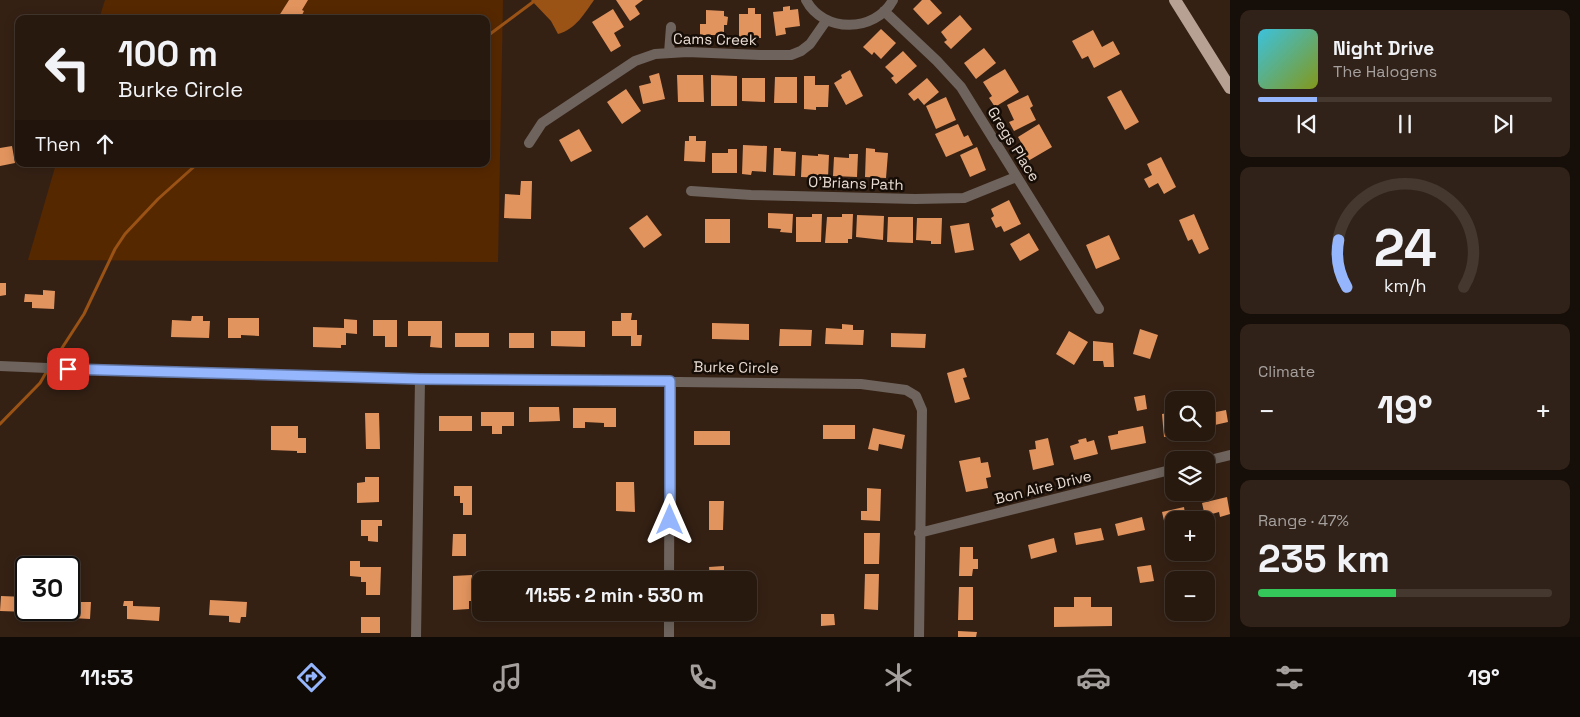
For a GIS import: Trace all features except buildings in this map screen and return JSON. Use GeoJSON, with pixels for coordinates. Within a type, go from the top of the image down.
{"type":"FeatureCollection","features":[{"type":"Feature","properties":{"kind":"main road"},"geometry":{"type":"LineString","coordinates":[[1175,0],[1230,88]]}},
{"type":"Feature","properties":{"kind":"street"},"geometry":{"type":"LineString","coordinates":[[806,0],[811,9],[826,21],[848,26],[874,20],[890,6],[893,0]]}},
{"type":"Feature","properties":{"kind":"street","name":"Gregs Place"},"geometry":{"type":"LineString","coordinates":[[884,11],[961,88],[1099,309]]}},
{"type":"Feature","properties":{"kind":"street","name":"Cams Creek"},"geometry":{"type":"LineString","coordinates":[[529,143],[542,123],[634,61],[654,54],[687,52],[791,55],[801,51],[810,44],[826,21]]}},
{"type":"Feature","properties":{"kind":"street"},"geometry":{"type":"LineString","coordinates":[[669,53],[671,27]]}},
{"type":"Feature","properties":{"kind":"street","name":"O'Brians Path"},"geometry":{"type":"LineString","coordinates":[[690,191],[750,195],[915,199],[964,198],[1016,177]]}},
{"type":"Feature","properties":{"kind":"street","name":"Burke Circle"},"geometry":{"type":"LineString","coordinates":[[0,366],[118,372],[420,379],[861,384],[906,390],[916,396],[922,410],[919,637]]}},
{"type":"Feature","properties":{"kind":"street"},"geometry":{"type":"LineString","coordinates":[[416,637],[420,379]]}},
{"type":"Feature","properties":{"kind":"street"},"geometry":{"type":"LineString","coordinates":[[669,571],[670,381]]}},
{"type":"Feature","properties":{"kind":"street"},"geometry":{"type":"LineString","coordinates":[[1215,459],[1230,455]]}},
{"type":"Feature","properties":{"kind":"street","name":"Bon Aire Drive"},"geometry":{"type":"LineString","coordinates":[[919,533],[1165,471]]}},
{"type":"Feature","properties":{"kind":"street"},"geometry":{"type":"LineString","coordinates":[[669,621],[669,637]]}},
{"type":"Feature","properties":{"kind":"shaded area"},"geometry":{"type":"Polygon","coordinates":[[[105,0],[503,0],[498,262],[28,260],[55,167],[490,167],[490,15],[100,15],[105,0]]]}},
{"type":"Feature","properties":{"kind":"shaded area"},"geometry":{"type":"Polygon","coordinates":[[[531,0],[594,0],[575,25],[558,34],[551,21],[531,0]]]}},
{"type":"Feature","properties":{"kind":"waterway"},"geometry":{"type":"LineString","coordinates":[[490,34],[533,2]]}},
{"type":"Feature","properties":{"kind":"waterway"},"geometry":{"type":"LineString","coordinates":[[51,365],[84,314],[115,249],[125,234],[158,199],[194,167]]}},
{"type":"Feature","properties":{"kind":"waterway"},"geometry":{"type":"LineString","coordinates":[[0,424],[40,383],[47,371]]}},
{"type":"Feature","properties":{"kind":"route"},"geometry":{"type":"LineString","coordinates":[[68,369],[118,372],[420,379],[670,381],[670,520]]}}]}
